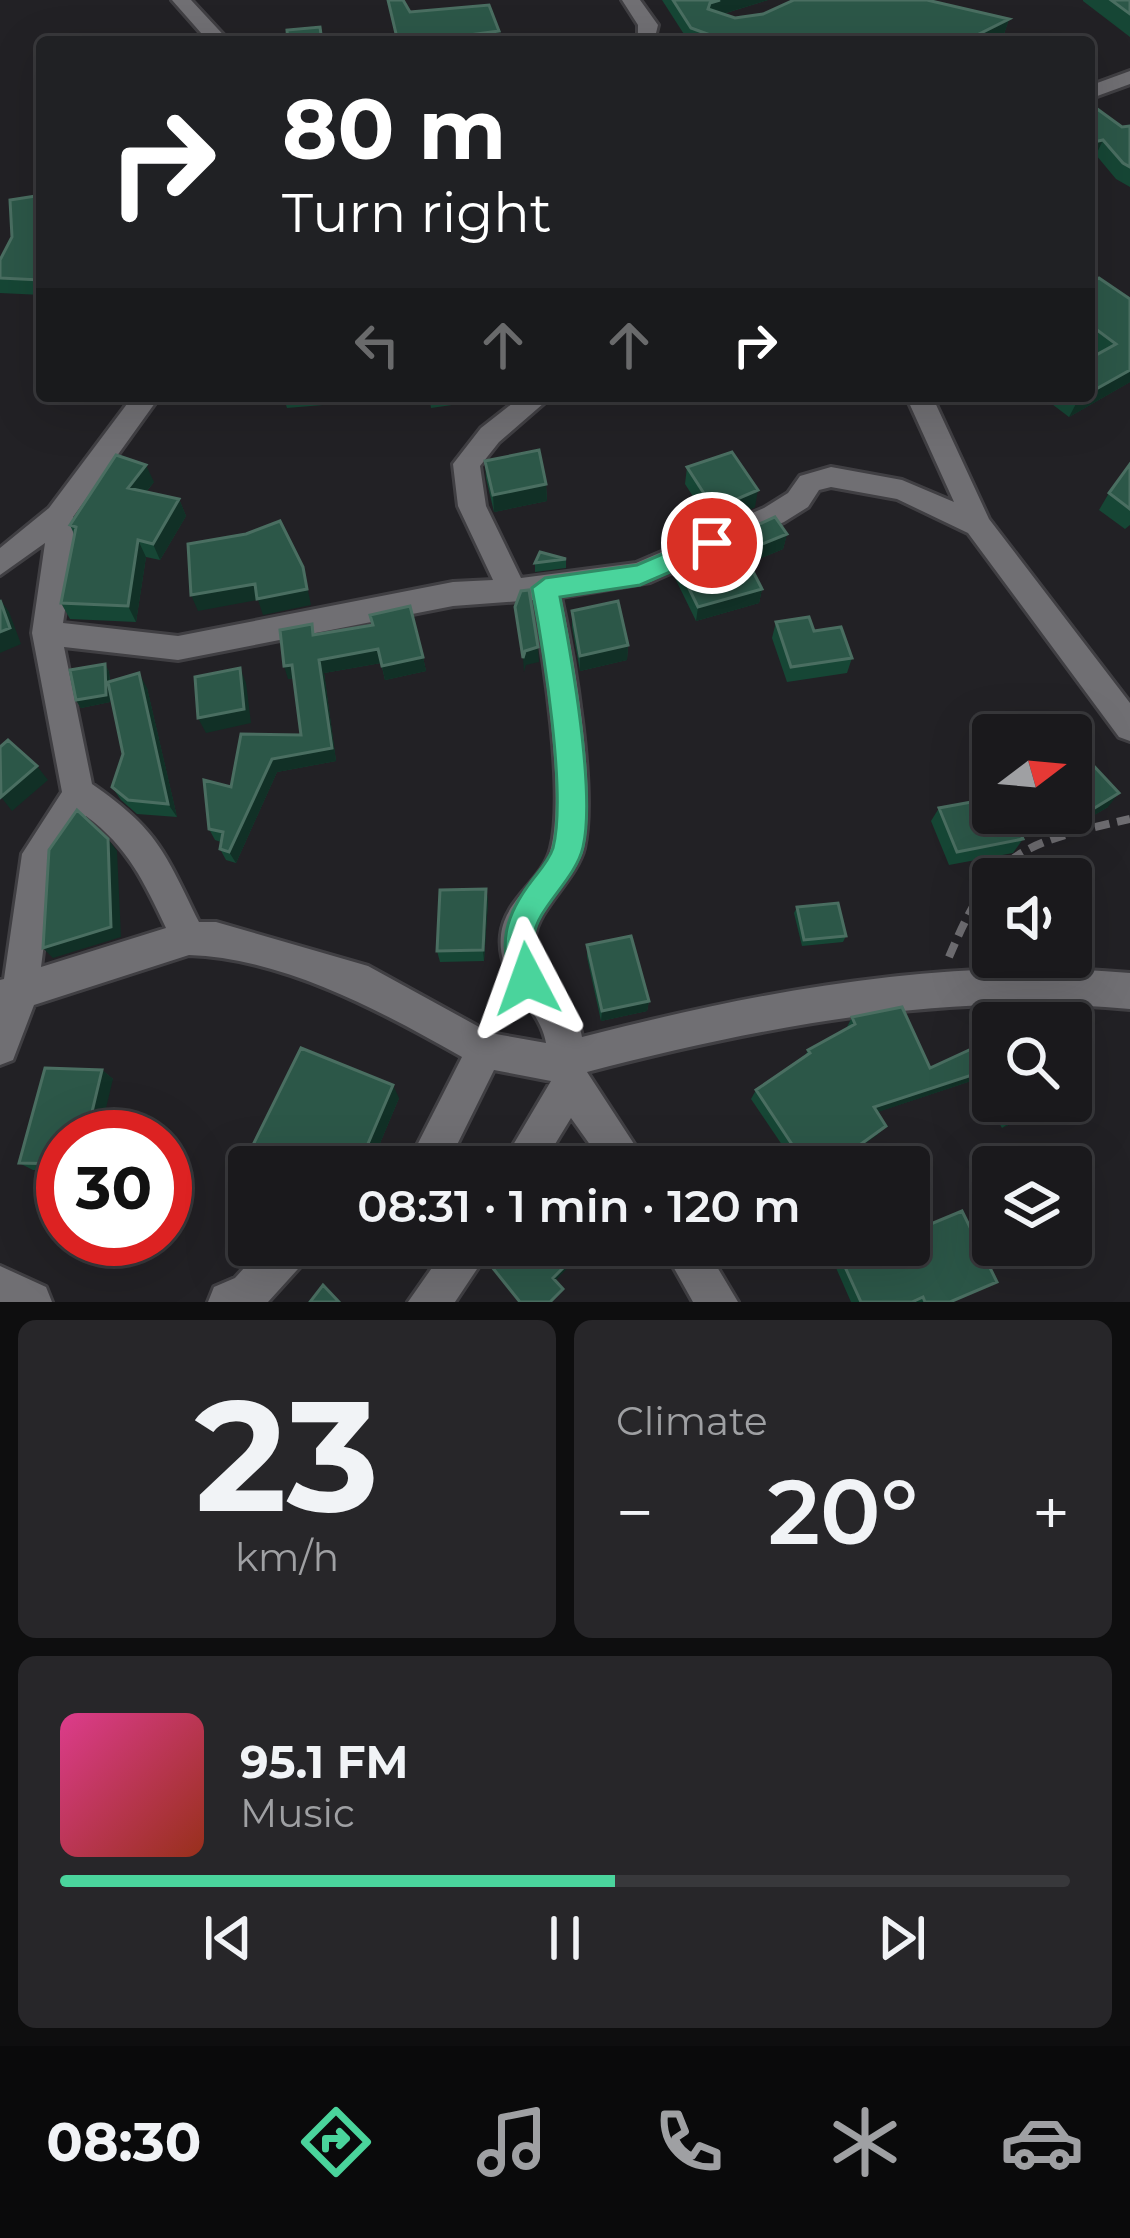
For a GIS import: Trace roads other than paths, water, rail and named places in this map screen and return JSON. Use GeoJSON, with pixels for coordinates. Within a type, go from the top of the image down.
{"type":"FeatureCollection","features":[{"type":"Feature","properties":{"kind":"street"},"geometry":{"type":"LineString","coordinates":[[181,0],[214,36]]}},
{"type":"Feature","properties":{"kind":"street"},"geometry":{"type":"LineString","coordinates":[[631,0],[648,25],[647,36]]}},
{"type":"Feature","properties":{"kind":"street"},"geometry":{"type":"LineString","coordinates":[[1095,92],[1130,77]]}},
{"type":"Feature","properties":{"kind":"street"},"geometry":{"type":"LineString","coordinates":[[0,564],[58,514],[142,402]]}},
{"type":"Feature","properties":{"kind":"street"},"geometry":{"type":"LineString","coordinates":[[531,402],[490,434],[466,464],[472,506],[528,588],[559,658],[569,783],[568,848],[557,872],[525,914],[518,937],[527,979],[562,1028],[570,1072],[616,1146]]}},
{"type":"Feature","properties":{"kind":"street"},"geometry":{"type":"LineString","coordinates":[[922,402],[978,525],[1130,727]]}},
{"type":"Feature","properties":{"kind":"street"},"geometry":{"type":"LineString","coordinates":[[47,633],[178,648],[262,635],[362,610],[640,574],[774,515],[798,500],[810,483],[831,477],[902,490],[978,525]]}},
{"type":"Feature","properties":{"kind":"street"},"geometry":{"type":"LineString","coordinates":[[0,1047],[39,854],[75,805],[78,792],[47,633],[57,572],[58,514]]}},
{"type":"Feature","properties":{"kind":"street"},"geometry":{"type":"LineString","coordinates":[[78,792],[127,827],[148,854],[189,938]]}},
{"type":"Feature","properties":{"kind":"street"},"geometry":{"type":"LineString","coordinates":[[10,996],[189,938],[216,939],[368,984],[485,1051],[552,1063],[570,1072]]}},
{"type":"Feature","properties":{"kind":"street"},"geometry":{"type":"LineString","coordinates":[[530,1146],[570,1072],[686,1028],[936,988],[1048,983],[1130,991]]}},
{"type":"Feature","properties":{"kind":"street"},"geometry":{"type":"LineString","coordinates":[[436,1146],[485,1051]]}},
{"type":"Feature","properties":{"kind":"street"},"geometry":{"type":"LineString","coordinates":[[229,1302],[249,1292],[273,1266]]}},
{"type":"Feature","properties":{"kind":"street"},"geometry":{"type":"LineString","coordinates":[[429,1302],[457,1266]]}},
{"type":"Feature","properties":{"kind":"street"},"geometry":{"type":"LineString","coordinates":[[694,1266],[717,1302]]}},
{"type":"Feature","properties":{"kind":"street"},"geometry":{"type":"LineString","coordinates":[[0,1286],[31,1302]]}}]}
